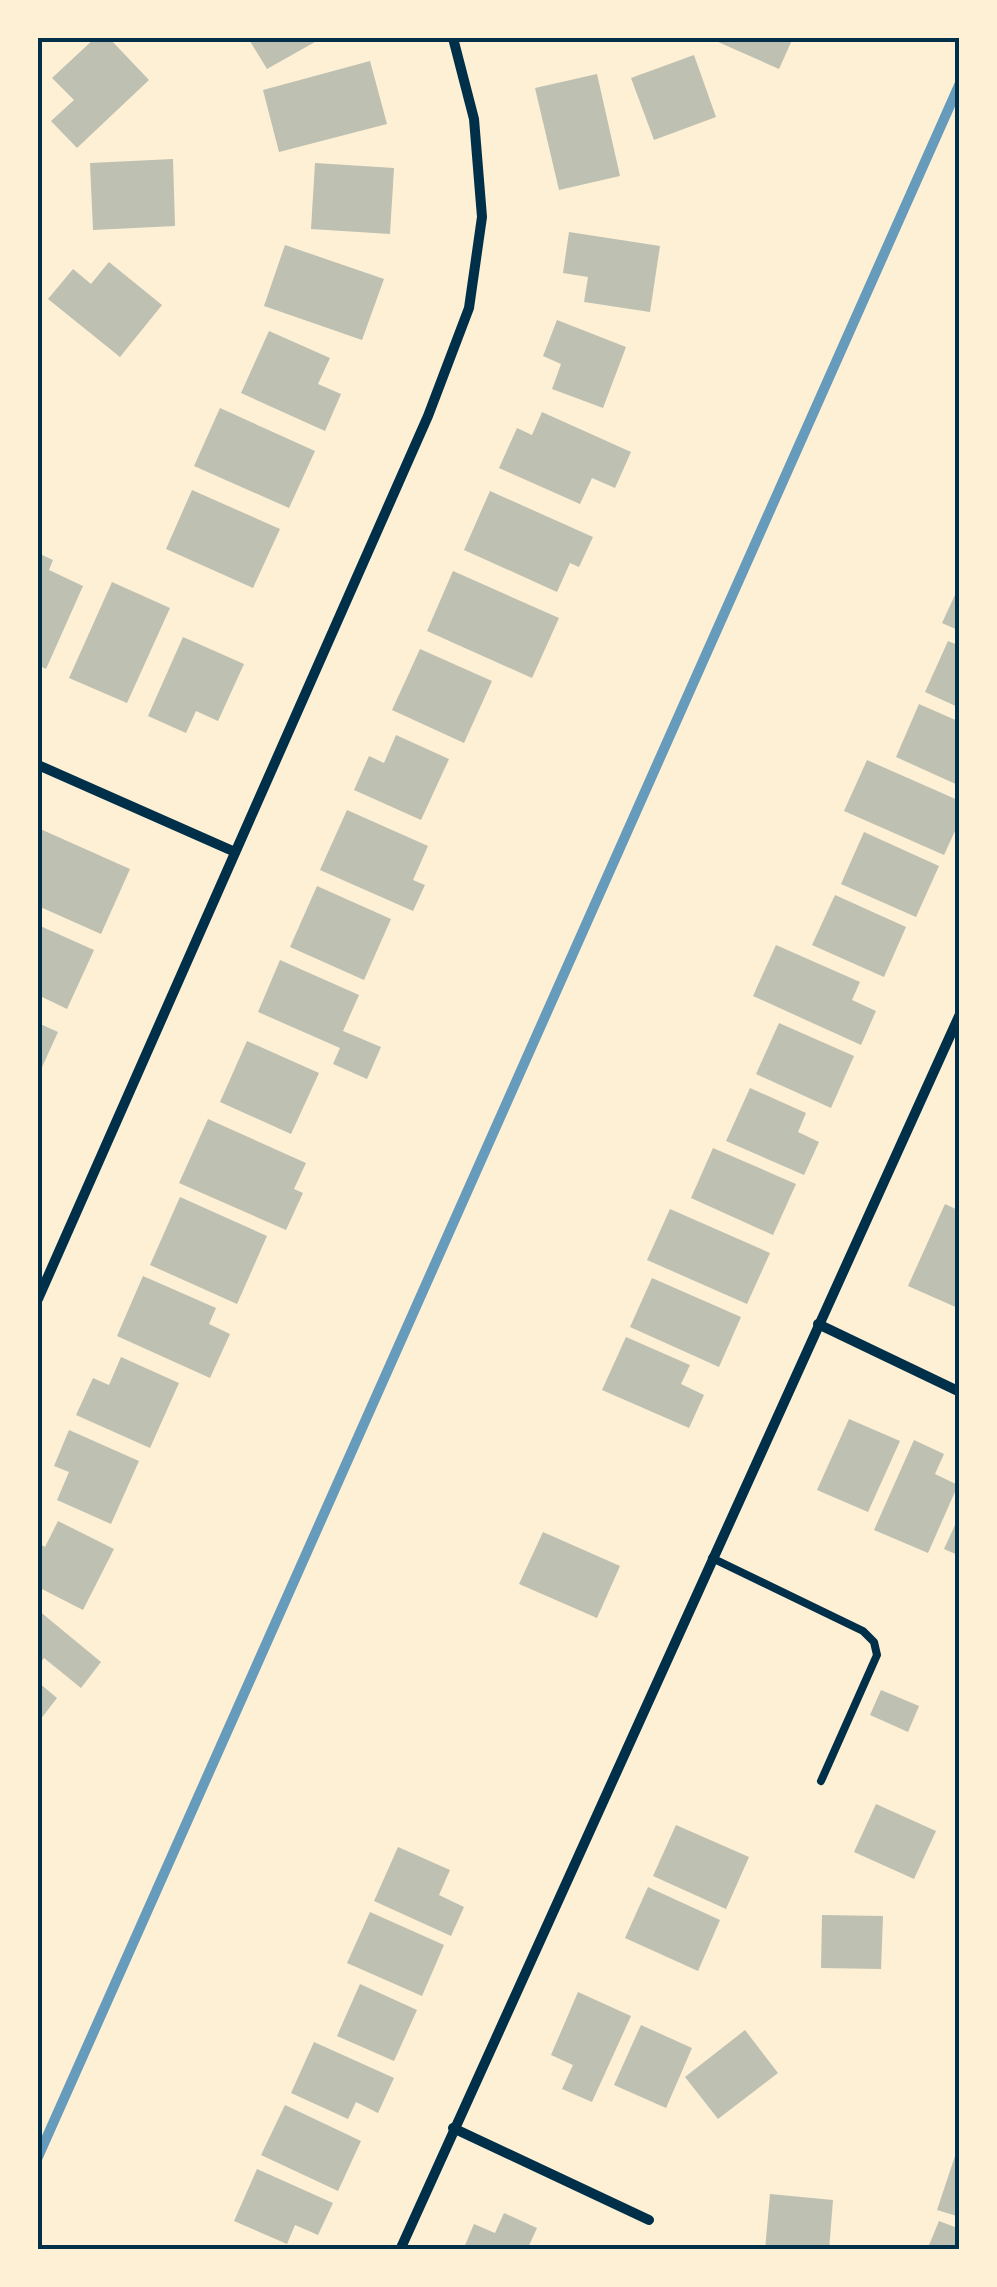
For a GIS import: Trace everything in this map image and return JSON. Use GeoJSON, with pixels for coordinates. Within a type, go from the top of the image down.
{"type":"FeatureCollection","features":[{"type":"Feature","properties":{"kind":"street"},"geometry":{"type":"LineString","coordinates":[[38,1298],[428,416],[470,308],[482,217],[474,119],[453,38]]}},
{"type":"Feature","properties":{"kind":"street"},"geometry":{"type":"LineString","coordinates":[[38,765],[234,852]]}},
{"type":"Feature","properties":{"kind":"street"},"geometry":{"type":"LineString","coordinates":[[400,2250],[960,1014]]}},
{"type":"Feature","properties":{"kind":"street"},"geometry":{"type":"LineString","coordinates":[[818,1324],[960,1392]]}},
{"type":"Feature","properties":{"kind":"street"},"geometry":{"type":"LineString","coordinates":[[453,2128],[649,2220]]}},
{"type":"Feature","properties":{"kind":"lane"},"geometry":{"type":"LineString","coordinates":[[712,1558],[863,1631],[874,1642],[877,1655],[822,1780]]}},
{"type":"Feature","properties":{"kind":"building"},"geometry":{"type":"Polygon","coordinates":[[[95,38],[109,38],[149,80],[77,148],[51,121],[74,100],[52,78],[95,38]]]}},
{"type":"Feature","properties":{"kind":"building"},"geometry":{"type":"Polygon","coordinates":[[[248,38],[322,38],[267,69],[248,38]]]}},
{"type":"Feature","properties":{"kind":"building"},"geometry":{"type":"Polygon","coordinates":[[[709,38],[793,38],[779,69],[709,38]]]}},
{"type":"Feature","properties":{"kind":"building"},"geometry":{"type":"Polygon","coordinates":[[[694,55],[716,117],[654,140],[631,78],[694,55]]]}},
{"type":"Feature","properties":{"kind":"building"},"geometry":{"type":"Polygon","coordinates":[[[370,61],[387,124],[279,152],[263,90],[370,61]]]}},
{"type":"Feature","properties":{"kind":"building"},"geometry":{"type":"Polygon","coordinates":[[[597,74],[620,176],[559,190],[535,88],[597,74]]]}},
{"type":"Feature","properties":{"kind":"building"},"geometry":{"type":"Polygon","coordinates":[[[173,159],[175,226],[93,230],[90,163],[173,159]]]}},
{"type":"Feature","properties":{"kind":"building"},"geometry":{"type":"Polygon","coordinates":[[[315,163],[394,168],[390,234],[311,229],[315,163]]]}},
{"type":"Feature","properties":{"kind":"building"},"geometry":{"type":"Polygon","coordinates":[[[569,232],[660,246],[650,312],[584,302],[588,277],[563,273],[569,232]]]}},
{"type":"Feature","properties":{"kind":"building"},"geometry":{"type":"Polygon","coordinates":[[[285,245],[384,279],[362,340],[264,306],[285,245]]]}},
{"type":"Feature","properties":{"kind":"building"},"geometry":{"type":"Polygon","coordinates":[[[109,262],[162,305],[120,357],[48,299],[73,269],[91,284],[109,262]]]}},
{"type":"Feature","properties":{"kind":"building"},"geometry":{"type":"Polygon","coordinates":[[[557,320],[626,347],[603,408],[552,389],[561,364],[543,356],[557,320]]]}},
{"type":"Feature","properties":{"kind":"building"},"geometry":{"type":"Polygon","coordinates":[[[269,331],[330,358],[318,384],[341,394],[325,431],[241,393],[269,331]]]}},
{"type":"Feature","properties":{"kind":"building"},"geometry":{"type":"Polygon","coordinates":[[[220,408],[315,451],[289,508],[194,466],[220,408]]]}},
{"type":"Feature","properties":{"kind":"building"},"geometry":{"type":"Polygon","coordinates":[[[542,412],[631,452],[615,488],[592,478],[580,504],[499,468],[517,428],[532,435],[542,412]]]}},
{"type":"Feature","properties":{"kind":"building"},"geometry":{"type":"Polygon","coordinates":[[[192,490],[280,529],[253,588],[166,549],[192,490]]]}},
{"type":"Feature","properties":{"kind":"building"},"geometry":{"type":"Polygon","coordinates":[[[490,491],[593,537],[579,567],[570,563],[557,592],[464,550],[490,491]]]}},
{"type":"Feature","properties":{"kind":"building"},"geometry":{"type":"Polygon","coordinates":[[[38,553],[53,560],[49,570],[83,586],[46,669],[38,665],[38,553]]]}},
{"type":"Feature","properties":{"kind":"building"},"geometry":{"type":"Polygon","coordinates":[[[453,571],[559,618],[532,678],[427,631],[453,571]]]}},
{"type":"Feature","properties":{"kind":"building"},"geometry":{"type":"Polygon","coordinates":[[[112,582],[170,608],[127,703],[69,678],[112,582]]]}},
{"type":"Feature","properties":{"kind":"building"},"geometry":{"type":"Polygon","coordinates":[[[960,584],[960,631],[942,623],[960,584]]]}},
{"type":"Feature","properties":{"kind":"building"},"geometry":{"type":"Polygon","coordinates":[[[183,637],[244,664],[218,721],[196,711],[186,733],[148,716],[183,637]]]}},
{"type":"Feature","properties":{"kind":"building"},"geometry":{"type":"Polygon","coordinates":[[[948,641],[960,646],[960,708],[925,692],[948,641]]]}},
{"type":"Feature","properties":{"kind":"building"},"geometry":{"type":"Polygon","coordinates":[[[420,649],[492,681],[464,743],[392,710],[420,649]]]}},
{"type":"Feature","properties":{"kind":"building"},"geometry":{"type":"Polygon","coordinates":[[[919,704],[960,722],[960,786],[896,757],[919,704]]]}},
{"type":"Feature","properties":{"kind":"building"},"geometry":{"type":"Polygon","coordinates":[[[396,735],[449,759],[421,820],[354,790],[369,756],[384,763],[396,735]]]}},
{"type":"Feature","properties":{"kind":"building"},"geometry":{"type":"Polygon","coordinates":[[[867,760],[960,801],[960,820],[944,855],[844,811],[867,760]]]}},
{"type":"Feature","properties":{"kind":"building"},"geometry":{"type":"Polygon","coordinates":[[[347,810],[428,846],[413,880],[425,885],[413,911],[320,870],[347,810]]]}},
{"type":"Feature","properties":{"kind":"building"},"geometry":{"type":"Polygon","coordinates":[[[38,828],[130,869],[101,934],[38,906],[38,828]]]}},
{"type":"Feature","properties":{"kind":"building"},"geometry":{"type":"Polygon","coordinates":[[[864,832],[939,866],[916,917],[841,884],[864,832]]]}},
{"type":"Feature","properties":{"kind":"building"},"geometry":{"type":"Polygon","coordinates":[[[317,886],[391,919],[364,980],[290,947],[317,886]]]}},
{"type":"Feature","properties":{"kind":"building"},"geometry":{"type":"Polygon","coordinates":[[[835,895],[906,927],[884,977],[812,945],[835,895]]]}},
{"type":"Feature","properties":{"kind":"building"},"geometry":{"type":"Polygon","coordinates":[[[38,925],[94,950],[67,1009],[38,995],[38,925]]]}},
{"type":"Feature","properties":{"kind":"building"},"geometry":{"type":"Polygon","coordinates":[[[776,945],[860,982],[852,1000],[876,1011],[861,1045],[753,996],[776,945]]]}},
{"type":"Feature","properties":{"kind":"building"},"geometry":{"type":"Polygon","coordinates":[[[280,960],[359,995],[343,1031],[381,1047],[367,1079],[333,1064],[340,1048],[258,1012],[280,960]]]}},
{"type":"Feature","properties":{"kind":"building"},"geometry":{"type":"Polygon","coordinates":[[[38,1023],[58,1032],[38,1076],[38,1023]]]}},
{"type":"Feature","properties":{"kind":"building"},"geometry":{"type":"Polygon","coordinates":[[[779,1023],[854,1056],[831,1108],[756,1074],[779,1023]]]}},
{"type":"Feature","properties":{"kind":"building"},"geometry":{"type":"Polygon","coordinates":[[[247,1041],[319,1073],[291,1134],[220,1102],[247,1041]]]}},
{"type":"Feature","properties":{"kind":"building"},"geometry":{"type":"Polygon","coordinates":[[[750,1088],[806,1113],[798,1132],[819,1142],[804,1175],[726,1141],[750,1088]]]}},
{"type":"Feature","properties":{"kind":"building"},"geometry":{"type":"Polygon","coordinates":[[[208,1119],[306,1163],[294,1189],[303,1193],[286,1230],[179,1183],[208,1119]]]}},
{"type":"Feature","properties":{"kind":"building"},"geometry":{"type":"Polygon","coordinates":[[[713,1148],[796,1184],[773,1235],[691,1198],[713,1148]]]}},
{"type":"Feature","properties":{"kind":"building"},"geometry":{"type":"Polygon","coordinates":[[[180,1197],[267,1236],[237,1304],[150,1265],[180,1197]]]}},
{"type":"Feature","properties":{"kind":"building"},"geometry":{"type":"Polygon","coordinates":[[[945,1204],[960,1211],[960,1309],[908,1286],[945,1204]]]}},
{"type":"Feature","properties":{"kind":"building"},"geometry":{"type":"Polygon","coordinates":[[[670,1209],[770,1253],[747,1304],[647,1260],[670,1209]]]}},
{"type":"Feature","properties":{"kind":"building"},"geometry":{"type":"Polygon","coordinates":[[[143,1276],[216,1308],[209,1324],[230,1334],[210,1378],[117,1336],[143,1276]]]}},
{"type":"Feature","properties":{"kind":"building"},"geometry":{"type":"Polygon","coordinates":[[[652,1278],[741,1317],[719,1367],[630,1327],[652,1278]]]}},
{"type":"Feature","properties":{"kind":"building"},"geometry":{"type":"Polygon","coordinates":[[[626,1337],[690,1365],[681,1384],[704,1395],[689,1428],[602,1390],[626,1337]]]}},
{"type":"Feature","properties":{"kind":"building"},"geometry":{"type":"Polygon","coordinates":[[[121,1357],[179,1383],[150,1448],[76,1415],[93,1378],[109,1385],[121,1357]]]}},
{"type":"Feature","properties":{"kind":"building"},"geometry":{"type":"Polygon","coordinates":[[[849,1419],[900,1441],[868,1512],[817,1490],[849,1419]]]}},
{"type":"Feature","properties":{"kind":"building"},"geometry":{"type":"Polygon","coordinates":[[[69,1430],[139,1461],[111,1524],[57,1500],[69,1472],[54,1466],[69,1430]]]}},
{"type":"Feature","properties":{"kind":"building"},"geometry":{"type":"Polygon","coordinates":[[[914,1440],[944,1454],[935,1474],[958,1485],[928,1553],[874,1530],[914,1440]]]}},
{"type":"Feature","properties":{"kind":"building"},"geometry":{"type":"Polygon","coordinates":[[[960,1514],[960,1556],[944,1549],[960,1514]]]}},
{"type":"Feature","properties":{"kind":"building"},"geometry":{"type":"Polygon","coordinates":[[[58,1521],[114,1549],[83,1610],[38,1587],[38,1543],[45,1547],[58,1521]]]}},
{"type":"Feature","properties":{"kind":"building"},"geometry":{"type":"Polygon","coordinates":[[[543,1532],[620,1566],[597,1618],[519,1584],[543,1532]]]}},
{"type":"Feature","properties":{"kind":"building"},"geometry":{"type":"Polygon","coordinates":[[[38,1610],[101,1662],[81,1688],[44,1658],[38,1666],[38,1610]]]}},
{"type":"Feature","properties":{"kind":"building"},"geometry":{"type":"Polygon","coordinates":[[[38,1682],[57,1698],[40,1720],[38,1718],[38,1682]]]}},
{"type":"Feature","properties":{"kind":"building"},"geometry":{"type":"Polygon","coordinates":[[[881,1690],[919,1706],[908,1732],[870,1715],[881,1690]]]}},
{"type":"Feature","properties":{"kind":"building"},"geometry":{"type":"Polygon","coordinates":[[[876,1804],[936,1831],[914,1879],[854,1852],[876,1804]]]}},
{"type":"Feature","properties":{"kind":"building"},"geometry":{"type":"Polygon","coordinates":[[[676,1825],[749,1857],[726,1909],[653,1876],[676,1825]]]}},
{"type":"Feature","properties":{"kind":"building"},"geometry":{"type":"Polygon","coordinates":[[[398,1847],[450,1870],[439,1895],[464,1907],[451,1936],[374,1901],[398,1847]]]}},
{"type":"Feature","properties":{"kind":"building"},"geometry":{"type":"Polygon","coordinates":[[[648,1887],[720,1920],[698,1971],[625,1938],[648,1887]]]}},
{"type":"Feature","properties":{"kind":"building"},"geometry":{"type":"Polygon","coordinates":[[[370,1912],[444,1945],[422,1996],[347,1963],[370,1912]]]}},
{"type":"Feature","properties":{"kind":"building"},"geometry":{"type":"Polygon","coordinates":[[[822,1915],[883,1916],[881,1969],[821,1968],[822,1915]]]}},
{"type":"Feature","properties":{"kind":"building"},"geometry":{"type":"Polygon","coordinates":[[[360,1984],[417,2010],[394,2061],[337,2036],[360,1984]]]}},
{"type":"Feature","properties":{"kind":"building"},"geometry":{"type":"Polygon","coordinates":[[[578,1992],[631,2016],[592,2102],[562,2089],[573,2065],[551,2055],[578,1992]]]}},
{"type":"Feature","properties":{"kind":"building"},"geometry":{"type":"Polygon","coordinates":[[[641,2025],[692,2048],[666,2108],[614,2085],[641,2025]]]}},
{"type":"Feature","properties":{"kind":"building"},"geometry":{"type":"Polygon","coordinates":[[[745,2030],[778,2073],[718,2119],[685,2077],[745,2030]]]}},
{"type":"Feature","properties":{"kind":"building"},"geometry":{"type":"Polygon","coordinates":[[[314,2042],[394,2078],[378,2113],[356,2102],[348,2119],[291,2093],[314,2042]]]}},
{"type":"Feature","properties":{"kind":"building"},"geometry":{"type":"Polygon","coordinates":[[[285,2105],[361,2141],[338,2191],[261,2155],[285,2105]]]}},
{"type":"Feature","properties":{"kind":"building"},"geometry":{"type":"Polygon","coordinates":[[[955,2156],[960,2157],[960,2217],[937,2210],[955,2156]]]}},
{"type":"Feature","properties":{"kind":"building"},"geometry":{"type":"Polygon","coordinates":[[[257,2169],[333,2203],[318,2235],[295,2225],[287,2244],[234,2221],[257,2169]]]}},
{"type":"Feature","properties":{"kind":"building"},"geometry":{"type":"Polygon","coordinates":[[[770,2194],[833,2200],[829,2250],[765,2250],[770,2194]]]}},
{"type":"Feature","properties":{"kind":"building"},"geometry":{"type":"Polygon","coordinates":[[[504,2213],[537,2228],[527,2250],[463,2250],[474,2224],[495,2233],[504,2213]]]}},
{"type":"Feature","properties":{"kind":"building"},"geometry":{"type":"Polygon","coordinates":[[[939,2221],[960,2229],[960,2250],[927,2250],[939,2221]]]}},
{"type":"Feature","properties":{"kind":"waterway"},"geometry":{"type":"LineString","coordinates":[[38,2157],[960,83]]}}]}
